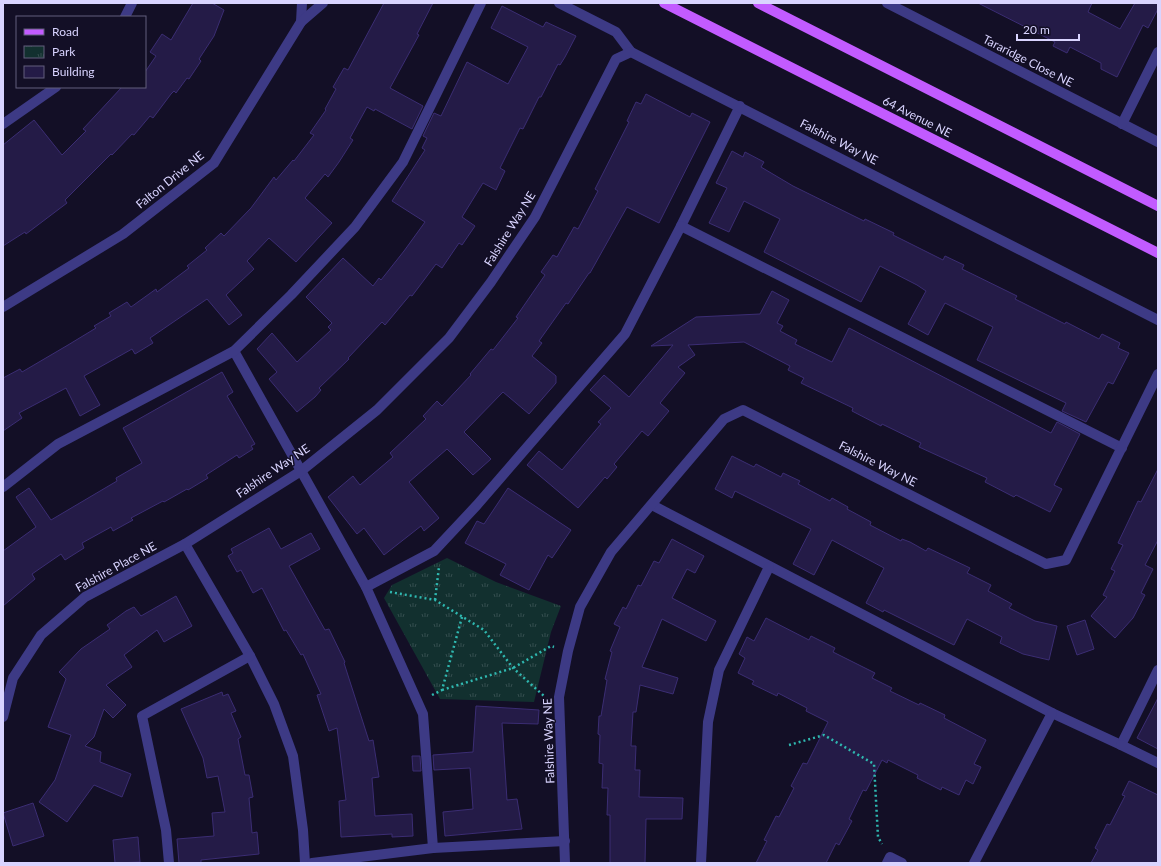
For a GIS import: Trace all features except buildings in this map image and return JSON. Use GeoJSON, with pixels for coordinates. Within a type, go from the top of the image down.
{"type":"FeatureCollection","features":[{"type":"Feature","properties":{"kind":"main road","name":"64 Avenue NE"},"geometry":{"type":"LineString","coordinates":[[664,3],[1158,253]]}},
{"type":"Feature","properties":{"kind":"main road"},"geometry":{"type":"LineString","coordinates":[[758,3],[1158,206]]}},
{"type":"Feature","properties":{"kind":"street"},"geometry":{"type":"LineString","coordinates":[[126,16],[132,3]]}},
{"type":"Feature","properties":{"kind":"street","name":"Falton Drive NE"},"geometry":{"type":"LineString","coordinates":[[301,22],[302,3]]}},
{"type":"Feature","properties":{"kind":"street","name":"Falton Drive NE"},"geometry":{"type":"LineString","coordinates":[[4,306],[123,234],[214,163],[301,22],[323,3]]}},
{"type":"Feature","properties":{"kind":"street"},"geometry":{"type":"LineString","coordinates":[[3,487],[58,444],[234,350],[291,295],[355,227],[403,162],[481,3]]}},
{"type":"Feature","properties":{"kind":"street"},"geometry":{"type":"LineString","coordinates":[[559,3],[616,32],[631,52]]}},
{"type":"Feature","properties":{"kind":"street","name":"Tararidge Close NE"},"geometry":{"type":"LineString","coordinates":[[887,3],[1158,142]]}},
{"type":"Feature","properties":{"kind":"street","name":"Falshire Way NE"},"geometry":{"type":"LineString","coordinates":[[185,544],[301,471],[377,410],[449,338],[491,282],[535,217],[616,59],[631,52],[740,106],[1158,320]]}},
{"type":"Feature","properties":{"kind":"street"},"geometry":{"type":"LineString","coordinates":[[1122,124],[1158,52]]}},
{"type":"Feature","properties":{"kind":"street"},"geometry":{"type":"LineString","coordinates":[[3,124],[55,88]]}},
{"type":"Feature","properties":{"kind":"street"},"geometry":{"type":"LineString","coordinates":[[366,587],[434,551],[477,505],[625,334],[681,226],[740,106]]}},
{"type":"Feature","properties":{"kind":"street"},"geometry":{"type":"LineString","coordinates":[[681,226],[1122,448]]}},
{"type":"Feature","properties":{"kind":"street"},"geometry":{"type":"LineString","coordinates":[[234,350],[366,587],[423,714],[433,848]]}},
{"type":"Feature","properties":{"kind":"street","name":"Falshire Way NE"},"geometry":{"type":"LineString","coordinates":[[566,863],[559,697],[568,651],[580,607],[607,559],[724,419],[743,410],[1046,564],[1066,560],[1158,374]]}},
{"type":"Feature","properties":{"kind":"street"},"geometry":{"type":"LineString","coordinates":[[652,505],[1052,713],[1121,744],[1158,763]]}},
{"type":"Feature","properties":{"kind":"street"},"geometry":{"type":"LineString","coordinates":[[185,544],[250,656],[274,704],[293,756],[303,830],[305,863]]}},
{"type":"Feature","properties":{"kind":"street","name":"Falshire Place NE"},"geometry":{"type":"LineString","coordinates":[[3,717],[13,678],[41,635],[85,596],[185,544]]}},
{"type":"Feature","properties":{"kind":"street"},"geometry":{"type":"LineString","coordinates":[[701,863],[708,722],[719,670],[769,567]]}},
{"type":"Feature","properties":{"kind":"street"},"geometry":{"type":"LineString","coordinates":[[169,863],[166,830],[142,716],[250,656]]}},
{"type":"Feature","properties":{"kind":"street"},"geometry":{"type":"LineString","coordinates":[[1121,744],[1158,670]]}},
{"type":"Feature","properties":{"kind":"street"},"geometry":{"type":"LineString","coordinates":[[974,863],[1052,713]]}},
{"type":"Feature","properties":{"kind":"street"},"geometry":{"type":"LineString","coordinates":[[312,863],[433,848],[565,841]]}},
{"type":"Feature","properties":{"kind":"street"},"geometry":{"type":"LineString","coordinates":[[889,860],[902,863]]}},
{"type":"Feature","properties":{"kind":"path"},"geometry":{"type":"LineString","coordinates":[[434,551],[439,562],[435,600]]}},
{"type":"Feature","properties":{"kind":"path"},"geometry":{"type":"LineString","coordinates":[[376,581],[385,591],[435,600],[484,630],[513,668],[542,696],[559,697]]}},
{"type":"Feature","properties":{"kind":"path"},"geometry":{"type":"LineString","coordinates":[[442,690],[462,617]]}},
{"type":"Feature","properties":{"kind":"path"},"geometry":{"type":"LineString","coordinates":[[417,702],[442,690],[513,668],[551,646],[568,651]]}},
{"type":"Feature","properties":{"kind":"path"},"geometry":{"type":"LineString","coordinates":[[789,745],[824,736],[874,764],[878,837],[889,860]]}},
{"type":"Feature","properties":{"kind":"green space"},"geometry":{"type":"Polygon","coordinates":[[[447,558],[496,582],[561,606],[551,632],[534,702],[440,699],[384,598],[392,585],[447,558]]]}}]}
